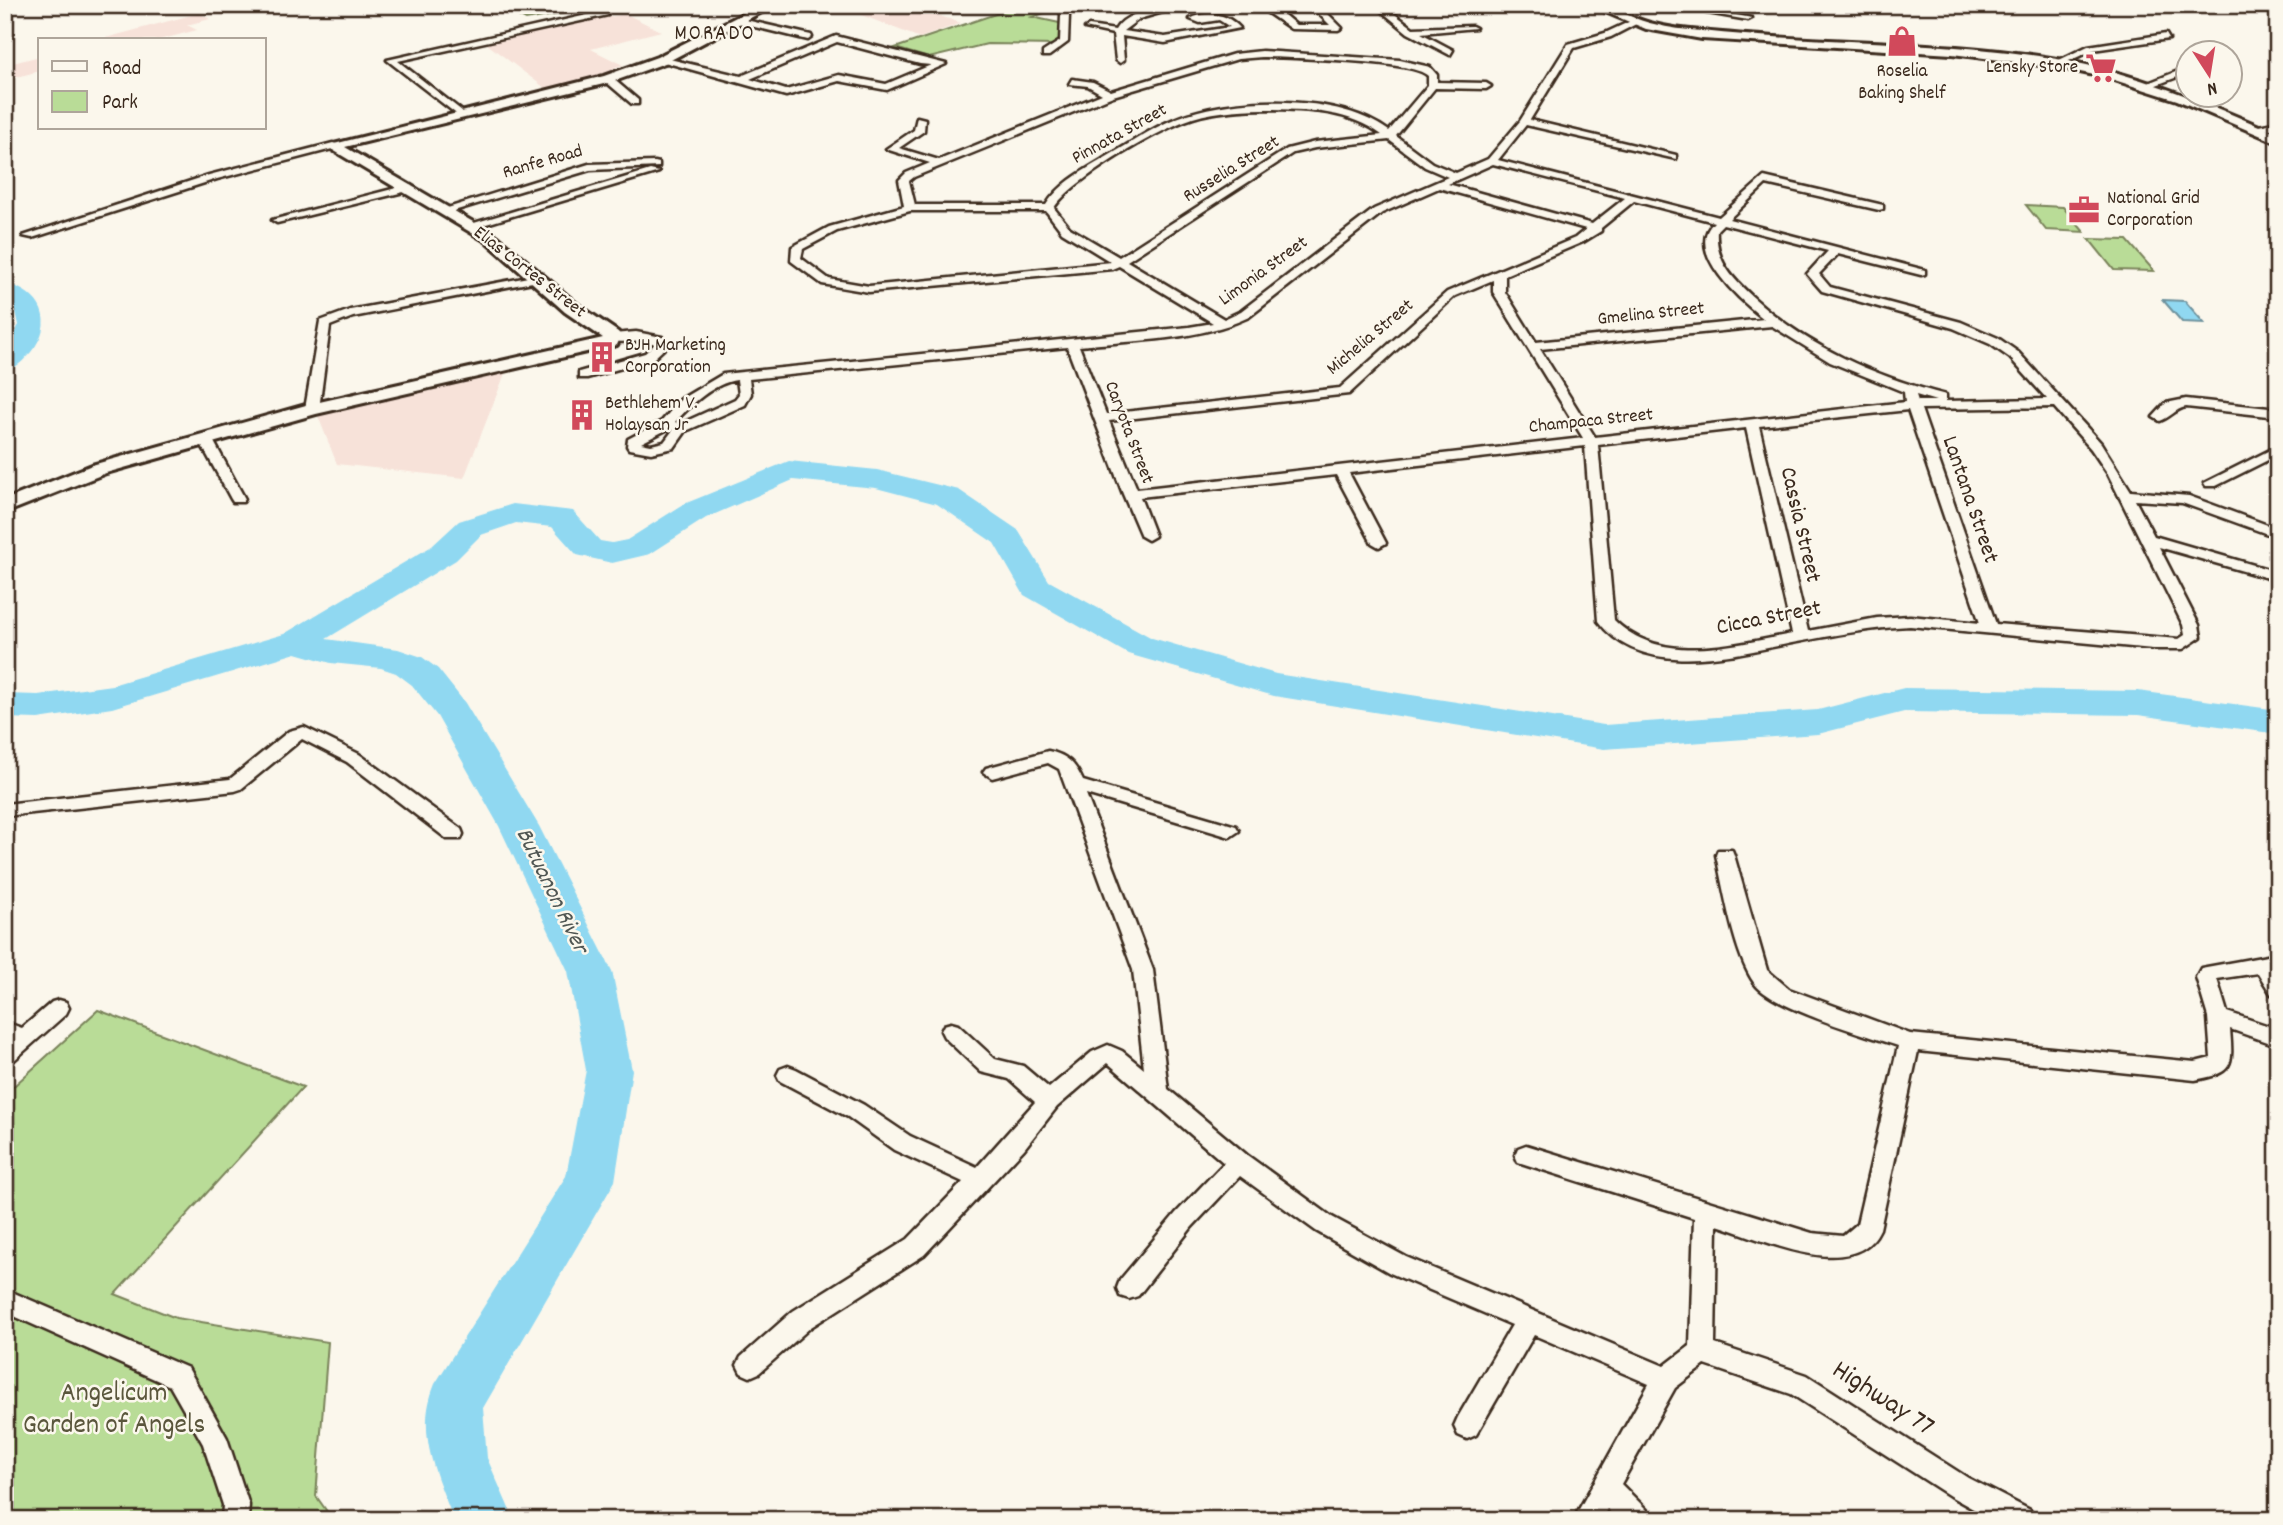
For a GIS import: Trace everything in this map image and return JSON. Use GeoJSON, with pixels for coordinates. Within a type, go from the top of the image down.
{"type":"FeatureCollection","features":[{"type":"Feature","properties":{"kind":"street"},"geometry":{"type":"LineString","coordinates":[[28,236],[223,174],[608,79],[661,60],[770,5]]}},
{"type":"Feature","properties":{"kind":"street"},"geometry":{"type":"LineString","coordinates":[[1046,54],[1064,42],[1065,15],[1062,5]]}},
{"type":"Feature","properties":{"kind":"street"},"geometry":{"type":"LineString","coordinates":[[1120,60],[1118,32],[1130,19],[1184,5]]}},
{"type":"Feature","properties":{"kind":"street"},"geometry":{"type":"LineString","coordinates":[[1260,5],[1274,11],[1294,27],[1339,27],[1314,5]]}},
{"type":"Feature","properties":{"kind":"street"},"geometry":{"type":"LineString","coordinates":[[1378,5],[1410,31],[1450,52]]}},
{"type":"Feature","properties":{"kind":"street"},"geometry":{"type":"LineString","coordinates":[[1594,5],[1636,22],[1702,35],[1952,50],[2057,63],[2148,85],[2208,106],[2278,139]]}},
{"type":"Feature","properties":{"kind":"street"},"geometry":{"type":"LineString","coordinates":[[1665,5],[1748,18]]}},
{"type":"Feature","properties":{"kind":"street"},"geometry":{"type":"LineString","coordinates":[[459,114],[391,60],[605,13]]}},
{"type":"Feature","properties":{"kind":"street"},"geometry":{"type":"LineString","coordinates":[[1089,28],[1165,40],[1236,28],[1220,17]]}},
{"type":"Feature","properties":{"kind":"street"},"geometry":{"type":"LineString","coordinates":[[737,20],[808,37]]}},
{"type":"Feature","properties":{"kind":"street","name":"Limonia Street"},"geometry":{"type":"LineString","coordinates":[[742,374],[745,394],[740,402],[674,426],[686,402],[704,388],[723,378],[742,374],[1189,331],[1224,324],[1245,314],[1378,211],[1492,161],[1524,122],[1571,46],[1608,35],[1636,22]]}},
{"type":"Feature","properties":{"kind":"street"},"geometry":{"type":"LineString","coordinates":[[1410,31],[1472,28]]}},
{"type":"Feature","properties":{"kind":"street"},"geometry":{"type":"LineString","coordinates":[[2057,63],[2091,48],[2166,37]]}},
{"type":"Feature","properties":{"kind":"street"},"geometry":{"type":"LineString","coordinates":[[661,60],[742,79],[786,93],[839,78],[887,87],[942,64],[923,62],[836,39],[742,79]]}},
{"type":"Feature","properties":{"kind":"street"},"geometry":{"type":"LineString","coordinates":[[910,208],[904,180],[939,163],[1110,94],[1237,56],[1262,54],[1413,65],[1433,75],[1432,85],[1390,137]]}},
{"type":"Feature","properties":{"kind":"street"},"geometry":{"type":"LineString","coordinates":[[2148,85],[2174,75]]}},
{"type":"Feature","properties":{"kind":"street"},"geometry":{"type":"LineString","coordinates":[[608,79],[635,102]]}},
{"type":"Feature","properties":{"kind":"street"},"geometry":{"type":"LineString","coordinates":[[1072,82],[1090,85],[1110,94]]}},
{"type":"Feature","properties":{"kind":"street"},"geometry":{"type":"LineString","coordinates":[[1432,85],[1486,86]]}},
{"type":"Feature","properties":{"kind":"street","name":"Pinnata Street"},"geometry":{"type":"LineString","coordinates":[[1049,208],[1058,192],[1070,183],[1178,121],[1201,114],[1280,106],[1315,107],[1356,116],[1390,137],[1433,170],[1456,177]]}},
{"type":"Feature","properties":{"kind":"street"},"geometry":{"type":"LineString","coordinates":[[920,119],[919,131],[891,149],[939,163]]}},
{"type":"Feature","properties":{"kind":"street"},"geometry":{"type":"LineString","coordinates":[[1524,122],[1672,157]]}},
{"type":"Feature","properties":{"kind":"street"},"geometry":{"type":"LineString","coordinates":[[2254,128],[2278,125]]}},
{"type":"Feature","properties":{"kind":"street","name":"Russelia Street"},"geometry":{"type":"LineString","coordinates":[[1049,208],[910,208],[817,234],[802,242],[795,252],[795,259],[826,282],[869,289],[1112,266],[1290,152],[1315,145],[1390,137]]}},
{"type":"Feature","properties":{"kind":"street","name":"Elias Cortes Street"},"geometry":{"type":"LineString","coordinates":[[5,508],[99,469],[312,409],[607,343],[613,338],[492,239],[333,146]]}},
{"type":"Feature","properties":{"kind":"street"},"geometry":{"type":"LineString","coordinates":[[1492,161],[1921,272]]}},
{"type":"Feature","properties":{"kind":"street","name":"Ranfe Road"},"geometry":{"type":"LineString","coordinates":[[443,211],[589,167],[655,169],[469,226]]}},
{"type":"Feature","properties":{"kind":"street"},"geometry":{"type":"LineString","coordinates":[[1879,207],[1764,180],[1712,229],[1710,241],[1715,265],[1773,322],[1835,361],[1906,388],[1962,403]]}},
{"type":"Feature","properties":{"kind":"street"},"geometry":{"type":"LineString","coordinates":[[1436,184],[1597,229]]}},
{"type":"Feature","properties":{"kind":"street"},"geometry":{"type":"LineString","coordinates":[[277,220],[408,188]]}},
{"type":"Feature","properties":{"kind":"street","name":"Michelia Street"},"geometry":{"type":"LineString","coordinates":[[1102,418],[1344,391],[1451,294],[1572,243],[1597,229],[1633,197]]}},
{"type":"Feature","properties":{"kind":"street"},"geometry":{"type":"LineString","coordinates":[[1049,208],[1066,230],[1224,324]]}},
{"type":"Feature","properties":{"kind":"street","name":"Cicca Street"},"geometry":{"type":"LineString","coordinates":[[1499,292],[1591,441],[1606,621],[1616,634],[1639,644],[1691,654],[1713,653],[1877,623],[1910,621],[2183,645],[2193,638],[2191,625],[2127,495],[2096,446],[2024,365],[1994,341],[1929,316],[1837,292],[1819,284],[1813,274],[1835,250]]}},
{"type":"Feature","properties":{"kind":"street"},"geometry":{"type":"LineString","coordinates":[[1465,286],[1499,292],[1499,274]]}},
{"type":"Feature","properties":{"kind":"street"},"geometry":{"type":"LineString","coordinates":[[312,409],[324,324],[386,307],[539,278]]}},
{"type":"Feature","properties":{"kind":"street","name":"Gmelina Street"},"geometry":{"type":"LineString","coordinates":[[1533,346],[1773,322]]}},
{"type":"Feature","properties":{"kind":"street"},"geometry":{"type":"LineString","coordinates":[[583,375],[649,356],[662,345],[658,340],[636,336],[613,338]]}},
{"type":"Feature","properties":{"kind":"street","name":"Caryota Street"},"geometry":{"type":"LineString","coordinates":[[1072,343],[1148,536]]}},
{"type":"Feature","properties":{"kind":"street","name":"Lantana Street"},"geometry":{"type":"LineString","coordinates":[[1906,388],[1989,626]]}},
{"type":"Feature","properties":{"kind":"street","name":"Champaca Street"},"geometry":{"type":"LineString","coordinates":[[1130,494],[1913,405],[2056,403]]}},
{"type":"Feature","properties":{"kind":"street"},"geometry":{"type":"LineString","coordinates":[[2160,417],[2171,406],[2186,403],[2278,413]]}},
{"type":"Feature","properties":{"kind":"street","name":"Cassia Street"},"geometry":{"type":"LineString","coordinates":[[1752,424],[1801,636]]}},
{"type":"Feature","properties":{"kind":"street"},"geometry":{"type":"LineString","coordinates":[[206,440],[238,499]]}},
{"type":"Feature","properties":{"kind":"street"},"geometry":{"type":"LineString","coordinates":[[2211,483],[2278,450]]}},
{"type":"Feature","properties":{"kind":"street"},"geometry":{"type":"LineString","coordinates":[[1340,469],[1379,543]]}},
{"type":"Feature","properties":{"kind":"street"},"geometry":{"type":"LineString","coordinates":[[2127,495],[2184,499],[2273,532],[2278,530]]}},
{"type":"Feature","properties":{"kind":"street"},"geometry":{"type":"LineString","coordinates":[[2148,539],[2278,577]]}},
{"type":"Feature","properties":{"kind":"street"},"geometry":{"type":"LineString","coordinates":[[5,810],[235,785],[295,735],[304,733],[353,758],[454,834]]}},
{"type":"Feature","properties":{"kind":"street"},"geometry":{"type":"LineString","coordinates":[[992,772],[1050,757],[1064,760],[1072,770],[1143,970],[1158,1094]]}},
{"type":"Feature","properties":{"kind":"street"},"geometry":{"type":"LineString","coordinates":[[1076,785],[1230,831]]}},
{"type":"Feature","properties":{"kind":"street"},"geometry":{"type":"LineString","coordinates":[[1725,855],[1742,925],[1763,981],[1782,995],[1909,1042],[2194,1071],[2213,1068],[2222,1061],[2218,1017],[2206,977],[2208,973],[2270,963],[2278,988]]}},
{"type":"Feature","properties":{"kind":"street"},"geometry":{"type":"LineString","coordinates":[[5,1056],[60,1008]]}},
{"type":"Feature","properties":{"kind":"street"},"geometry":{"type":"LineString","coordinates":[[2218,1017],[2278,1038]]}},
{"type":"Feature","properties":{"kind":"street"},"geometry":{"type":"LineString","coordinates":[[5,1030],[25,1039]]}},
{"type":"Feature","properties":{"kind":"street"},"geometry":{"type":"LineString","coordinates":[[951,1031],[989,1066],[1015,1072],[1049,1101]]}},
{"type":"Feature","properties":{"kind":"street"},"geometry":{"type":"LineString","coordinates":[[1526,1155],[1812,1244],[1839,1248],[1858,1242],[1868,1229],[1909,1042]]}},
{"type":"Feature","properties":{"kind":"street"},"geometry":{"type":"LineString","coordinates":[[750,1365],[802,1319],[916,1247],[1016,1142],[1049,1101],[1099,1058],[1108,1054],[1115,1057],[1239,1162],[1345,1236],[1398,1265],[1666,1379]]}},
{"type":"Feature","properties":{"kind":"street"},"geometry":{"type":"LineString","coordinates":[[788,1075],[856,1111],[902,1143],[980,1179]]}},
{"type":"Feature","properties":{"kind":"street"},"geometry":{"type":"LineString","coordinates":[[1129,1288],[1184,1220],[1239,1162]]}},
{"type":"Feature","properties":{"kind":"street"},"geometry":{"type":"LineString","coordinates":[[1586,1520],[1666,1379],[1702,1352],[1706,1211]]}},
{"type":"Feature","properties":{"kind":"street"},"geometry":{"type":"LineString","coordinates":[[5,1300],[179,1377],[214,1438],[236,1505],[234,1520]]}},
{"type":"Feature","properties":{"kind":"street"},"geometry":{"type":"LineString","coordinates":[[1467,1426],[1528,1322]]}},
{"type":"Feature","properties":{"kind":"street","name":"Highway 77"},"geometry":{"type":"LineString","coordinates":[[1702,1352],[1798,1384],[1959,1487],[2020,1520]]}},
{"type":"Feature","properties":{"kind":"street"},"geometry":{"type":"LineString","coordinates":[[1606,1488],[1637,1520]]}},
{"type":"Feature","properties":{"kind":"shaded area"},"geometry":{"type":"Polygon","coordinates":[[[855,5],[969,5],[937,15],[961,23],[920,38],[859,14],[855,5]]]}},
{"type":"Feature","properties":{"kind":"shaded area"},"geometry":{"type":"Polygon","coordinates":[[[199,13],[210,19],[187,25],[197,30],[167,38],[105,38],[199,13]]]}},
{"type":"Feature","properties":{"kind":"shaded area"},"geometry":{"type":"Polygon","coordinates":[[[626,14],[661,31],[591,49],[623,65],[613,68],[623,72],[549,91],[483,41],[626,14]]]}},
{"type":"Feature","properties":{"kind":"shaded area"},"geometry":{"type":"Polygon","coordinates":[[[38,57],[38,72],[5,80],[5,65],[38,57]]]}},
{"type":"Feature","properties":{"kind":"shaded area"},"geometry":{"type":"Polygon","coordinates":[[[506,371],[464,478],[337,464],[316,411],[506,371]]]}},
{"type":"Feature","properties":{"kind":"green space"},"geometry":{"type":"Polygon","coordinates":[[[499,6],[603,6],[526,20],[499,6]]]}},
{"type":"Feature","properties":{"kind":"green space"},"geometry":{"type":"Polygon","coordinates":[[[1019,6],[1050,11],[1032,17],[1064,24],[1057,45],[987,44],[929,58],[895,48],[1019,6]]]}},
{"type":"Feature","properties":{"kind":"green space"},"geometry":{"type":"Polygon","coordinates":[[[2026,205],[2063,207],[2084,232],[2046,230],[2026,205]]]}},
{"type":"Feature","properties":{"kind":"green space"},"geometry":{"type":"Polygon","coordinates":[[[2089,239],[2127,240],[2154,271],[2114,270],[2089,239]]]}},
{"type":"Feature","properties":{"kind":"green space","name":"Angelicum Garden of Angels"},"geometry":{"type":"Polygon","coordinates":[[[98,1010],[303,1087],[115,1294],[176,1318],[328,1342],[316,1496],[333,1520],[5,1520],[5,1094],[98,1010]]]}},
{"type":"Feature","properties":{"kind":"water"},"geometry":{"type":"Polygon","coordinates":[[[2163,300],[2185,301],[2204,323],[2182,322],[2163,300]]]}},
{"type":"Feature","properties":{"kind":"waterway","name":"Butuanon River"},"geometry":{"type":"LineString","coordinates":[[5,291],[27,308],[32,317],[30,334],[5,363]]}},
{"type":"Feature","properties":{"kind":"waterway"},"geometry":{"type":"LineString","coordinates":[[296,642],[444,553],[470,528],[513,513],[562,518],[589,548],[612,553],[638,547],[695,511],[789,470],[877,479],[948,497],[1007,537],[1036,588],[1140,646],[1274,685],[1604,737],[1818,722],[1904,700],[2138,703],[2278,722]]}},
{"type":"Feature","properties":{"kind":"waterway","name":"Butuanon River"},"geometry":{"type":"LineString","coordinates":[[5,706],[74,704],[112,697],[296,642]]}},
{"type":"Feature","properties":{"kind":"waterway","name":"Butuanon River"},"geometry":{"type":"LineString","coordinates":[[296,642],[331,652],[385,657],[409,665],[425,677],[452,711],[519,826],[590,971],[609,1070],[590,1181],[455,1403],[458,1459],[484,1520]]}},
{"type":"Feature","properties":{"kind":"place","name":"Roselia Baking Shelf"},"geometry":{"type":"Point","coordinates":[1902,41]}},
{"type":"Feature","properties":{"kind":"place","name":"Lensky Store"},"geometry":{"type":"Point","coordinates":[2101,68]}},
{"type":"Feature","properties":{"kind":"place","name":"National Grid Corporation"},"geometry":{"type":"Point","coordinates":[2084,210]}},
{"type":"Feature","properties":{"kind":"place","name":"BJH Marketing Corporation"},"geometry":{"type":"Point","coordinates":[602,357]}},
{"type":"Feature","properties":{"kind":"place","name":"Bethlehem V. Holaysan Jr"},"geometry":{"type":"Point","coordinates":[582,415]}},
{"type":"Feature","properties":{"kind":"district","name":"MORADO"},"geometry":{"type":"Point","coordinates":[715,35]}}]}
